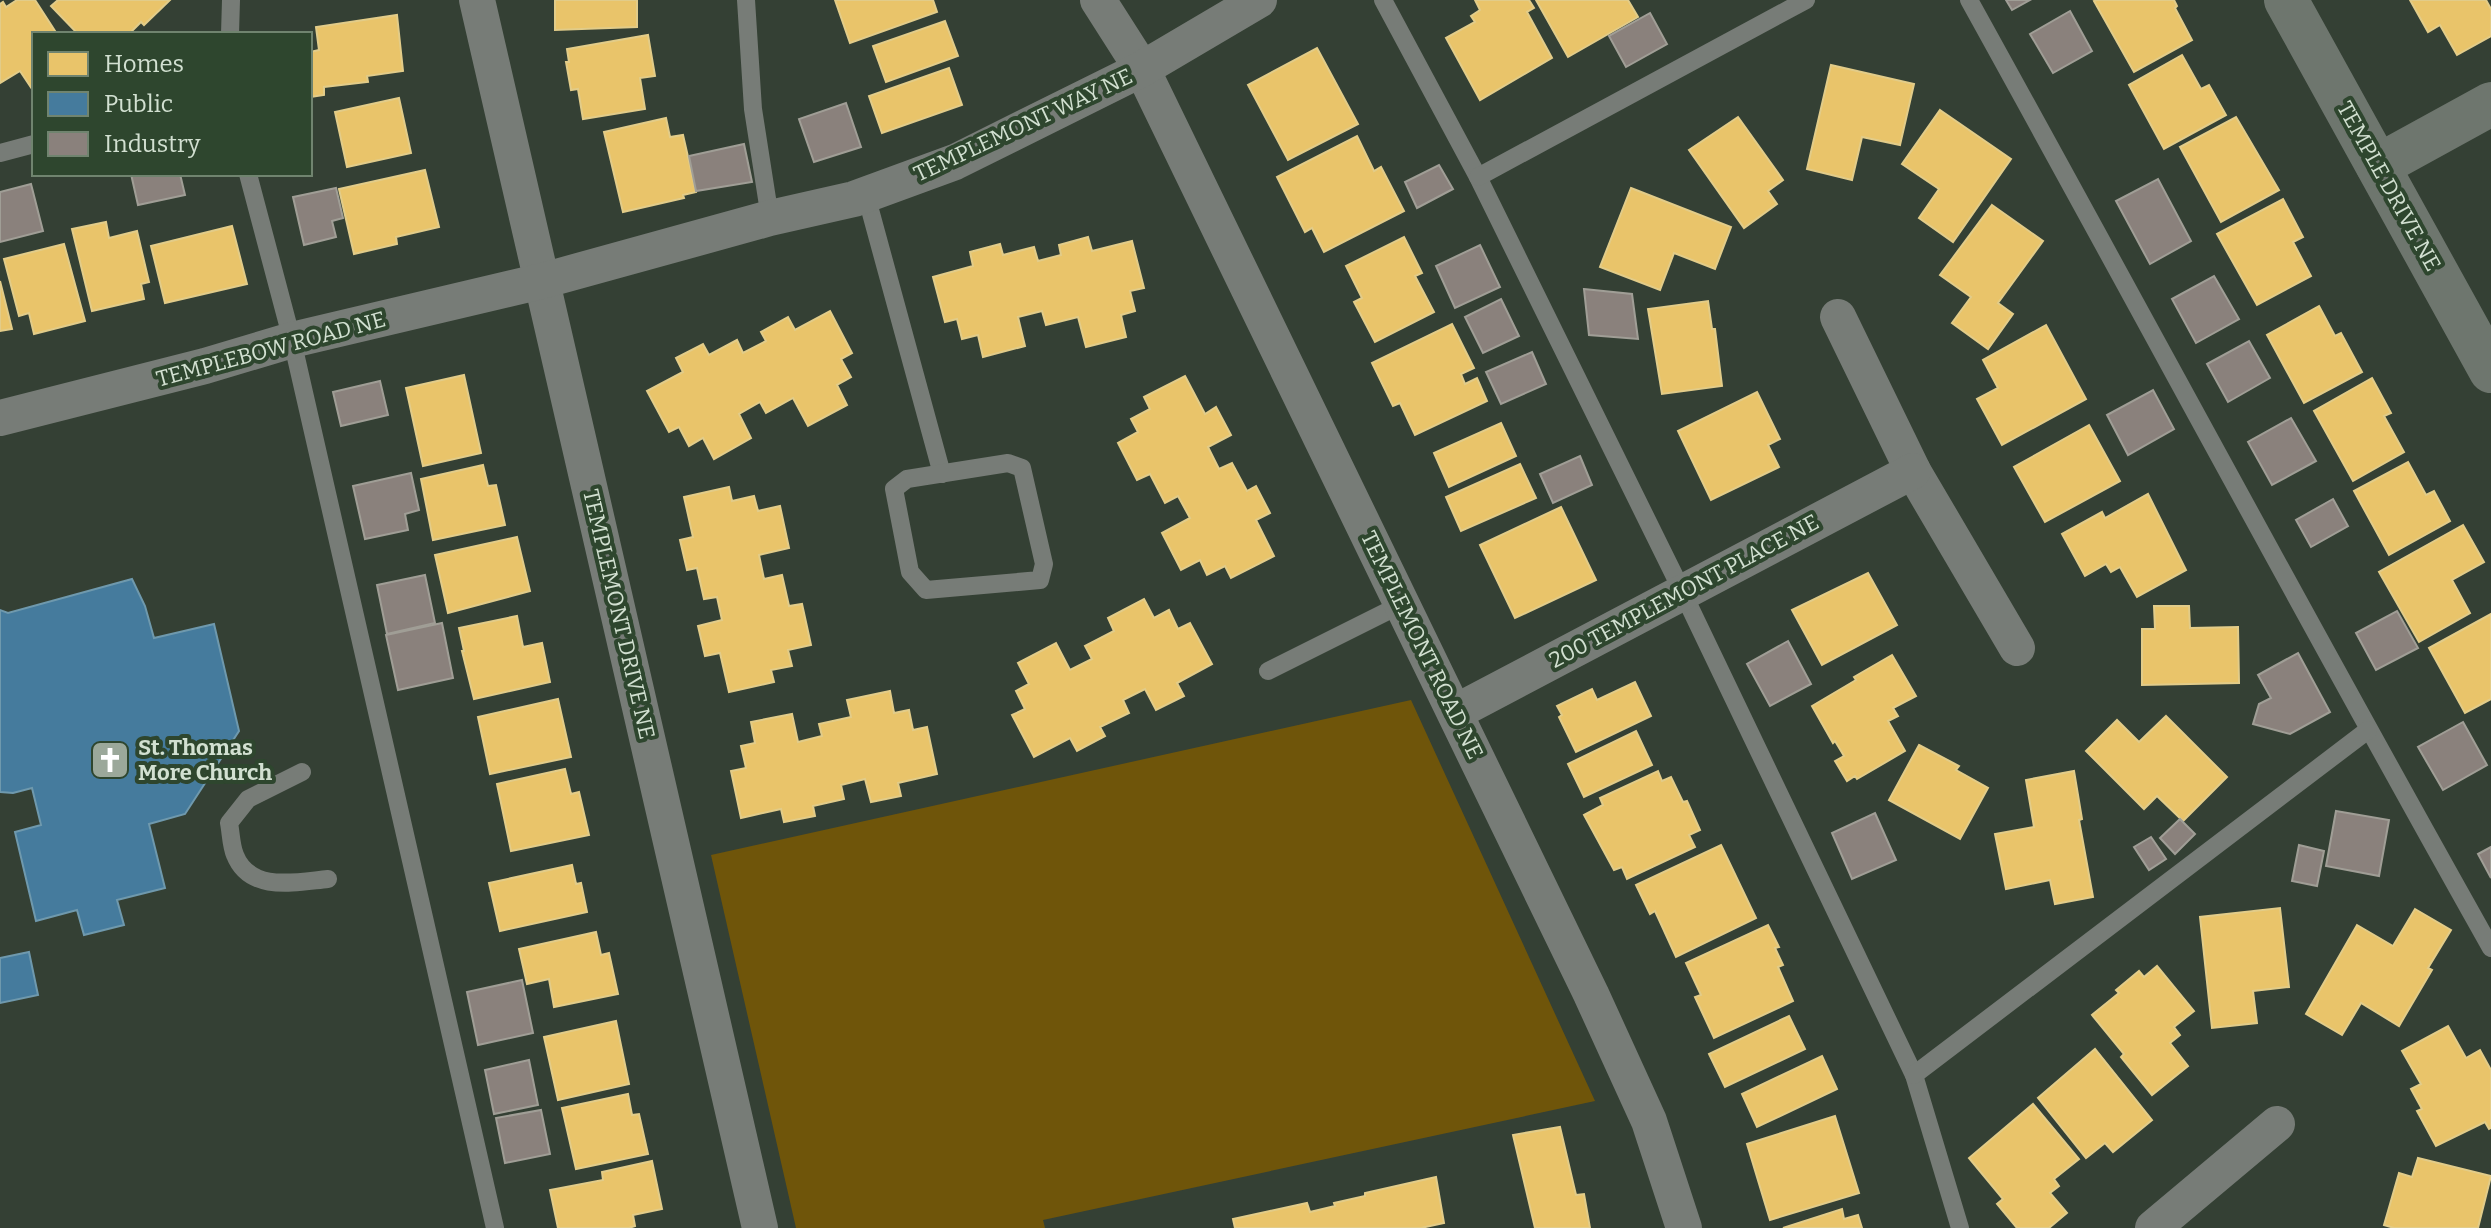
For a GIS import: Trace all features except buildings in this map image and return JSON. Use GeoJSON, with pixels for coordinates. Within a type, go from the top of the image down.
{"type":"FeatureCollection","features":[{"type":"Feature","properties":{"kind":"street","name":"TEMPLEMONT DRIVE NE"},"geometry":{"type":"LineString","coordinates":[[477,0],[760,1228]]}},
{"type":"Feature","properties":{"kind":"street","name":"TEMPLEMONT ROAD NE"},"geometry":{"type":"LineString","coordinates":[[1098,0],[1142,69],[1456,712],[1649,1121],[1684,1228]]}},
{"type":"Feature","properties":{"kind":"street","name":"TEMPLEMONT WAY NE"},"geometry":{"type":"LineString","coordinates":[[542,281],[866,195],[955,162],[1142,69],[1259,0]]}},
{"type":"Feature","properties":{"kind":"street","name":"TEMPLE DRIVE NE"},"geometry":{"type":"LineString","coordinates":[[2286,0],[2491,371]]}},
{"type":"Feature","properties":{"kind":"street"},"geometry":{"type":"LineString","coordinates":[[2378,166],[2491,104]]}},
{"type":"Feature","properties":{"kind":"street","name":"TEMPLEBOW ROAD NE"},"geometry":{"type":"LineString","coordinates":[[0,418],[205,366],[292,340],[542,281]]}},
{"type":"Feature","properties":{"kind":"street"},"geometry":{"type":"LineString","coordinates":[[1838,317],[1913,471],[2017,648]]}},
{"type":"Feature","properties":{"kind":"street","name":"200 TEMPLEMONT PLACE NE"},"geometry":{"type":"LineString","coordinates":[[1456,712],[1913,471]]}},
{"type":"Feature","properties":{"kind":"street"},"geometry":{"type":"LineString","coordinates":[[2153,1228],[2277,1124]]}},
{"type":"Feature","properties":{"kind":"lane"},"geometry":{"type":"LineString","coordinates":[[230,32],[231,0]]}},
{"type":"Feature","properties":{"kind":"lane"},"geometry":{"type":"LineString","coordinates":[[746,0],[753,109],[770,218]]}},
{"type":"Feature","properties":{"kind":"lane"},"geometry":{"type":"LineString","coordinates":[[1383,0],[1478,177],[1682,591],[1914,1075],[1960,1228]]}},
{"type":"Feature","properties":{"kind":"lane"},"geometry":{"type":"LineString","coordinates":[[1478,177],[1806,0]]}},
{"type":"Feature","properties":{"kind":"lane"},"geometry":{"type":"LineString","coordinates":[[1969,0],[2368,730],[2491,948]]}},
{"type":"Feature","properties":{"kind":"lane"},"geometry":{"type":"LineString","coordinates":[[0,153],[32,145]]}},
{"type":"Feature","properties":{"kind":"lane"},"geometry":{"type":"LineString","coordinates":[[249,176],[292,340],[495,1228]]}},
{"type":"Feature","properties":{"kind":"lane"},"geometry":{"type":"LineString","coordinates":[[866,195],[942,474]]}},
{"type":"Feature","properties":{"kind":"lane"},"geometry":{"type":"LineString","coordinates":[[1008,463],[1022,468],[1044,564],[1040,580],[926,590],[910,572],[894,489],[907,479],[942,474],[1008,463]]}},
{"type":"Feature","properties":{"kind":"lane"},"geometry":{"type":"LineString","coordinates":[[1268,671],[1402,604]]}},
{"type":"Feature","properties":{"kind":"lane"},"geometry":{"type":"LineString","coordinates":[[1914,1075],[2368,730]]}},
{"type":"Feature","properties":{"kind":"lane"},"geometry":{"type":"LineString","coordinates":[[302,772],[248,799],[229,823],[235,856],[248,874],[274,884],[328,879]]}},
{"type":"Feature","properties":{"kind":"shaded area"},"geometry":{"type":"Polygon","coordinates":[[[1411,700],[1595,1101],[1043,1220],[1045,1228],[796,1228],[711,855],[1411,700]]]}},
{"type":"Feature","properties":{"kind":"place","name":"St. Thomas More Church"},"geometry":{"type":"Point","coordinates":[110,760]}}]}
